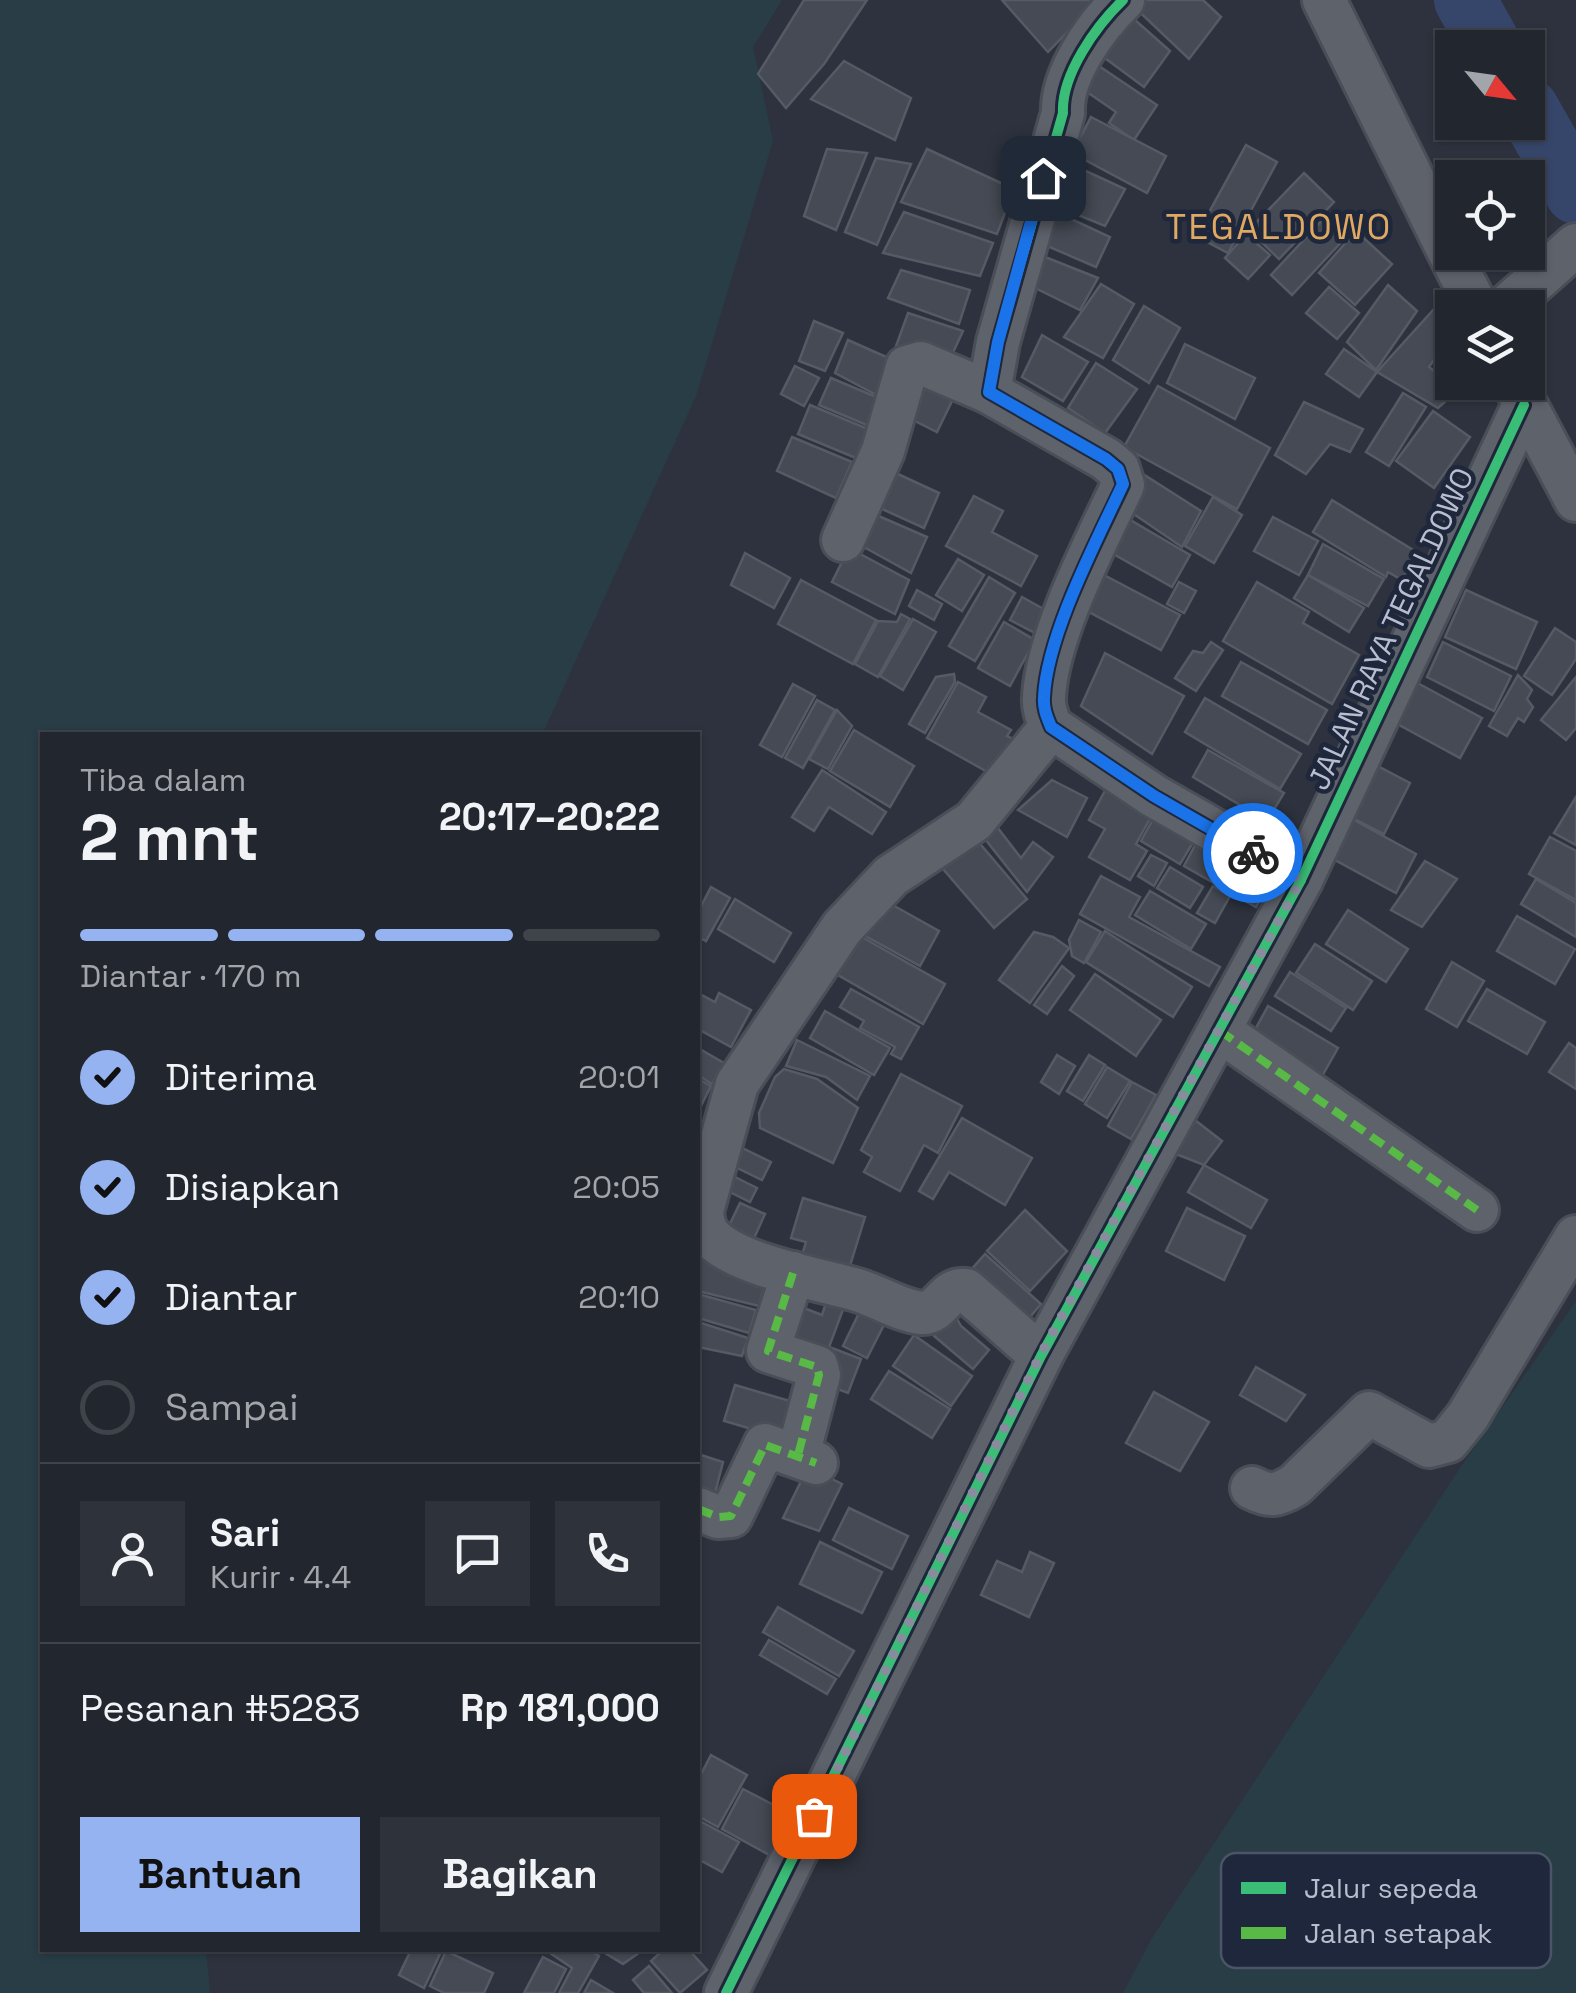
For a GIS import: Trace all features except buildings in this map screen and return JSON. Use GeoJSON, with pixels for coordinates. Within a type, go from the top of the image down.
{"type":"FeatureCollection","features":[{"type":"Feature","properties":{"kind":"street"},"geometry":{"type":"LineString","coordinates":[[989,392],[998,342],[1063,113],[1064,90],[1095,35],[1123,0]]}},
{"type":"Feature","properties":{"kind":"street"},"geometry":{"type":"LineString","coordinates":[[1324,0],[1469,290]]}},
{"type":"Feature","properties":{"kind":"street"},"geometry":{"type":"LineString","coordinates":[[1524,290],[1576,245]]}},
{"type":"Feature","properties":{"kind":"street"},"geometry":{"type":"LineString","coordinates":[[843,540],[883,451],[907,367],[921,363],[989,392],[1106,459],[1123,484],[1072,596],[1047,673],[1044,710],[1051,727],[1154,796],[1301,880]]}},
{"type":"Feature","properties":{"kind":"street","name":"JALAN RAYA TEGALDOWO"},"geometry":{"type":"LineString","coordinates":[[726,1993],[1040,1356],[1301,880],[1516,400]]}},
{"type":"Feature","properties":{"kind":"street"},"geometry":{"type":"LineString","coordinates":[[1522,400],[1576,500]]}},
{"type":"Feature","properties":{"kind":"street"},"geometry":{"type":"LineString","coordinates":[[1040,1356],[966,1290],[949,1293],[934,1311],[924,1314],[727,1249],[703,1225],[702,1210],[738,1084],[842,928],[891,876],[974,821],[1051,727]]}},
{"type":"Feature","properties":{"kind":"street"},"geometry":{"type":"LineString","coordinates":[[1220,1030],[1477,1210]]}},
{"type":"Feature","properties":{"kind":"street"},"geometry":{"type":"LineString","coordinates":[[1252,1488],[1269,1496],[1280,1494],[1369,1413],[1429,1446],[1448,1441],[1468,1416],[1576,1236]]}},
{"type":"Feature","properties":{"kind":"street"},"geometry":{"type":"LineString","coordinates":[[700,1509],[718,1517],[732,1516],[765,1445],[807,1459],[817,1367],[768,1351],[792,1273]]}},
{"type":"Feature","properties":{"kind":"shaded area"},"geometry":{"type":"Polygon","coordinates":[[[0,0],[782,0],[753,47],[773,141],[696,396],[543,732],[40,732],[40,1952],[206,1952],[210,1993],[0,1993],[0,0]]]}},
{"type":"Feature","properties":{"kind":"shaded area"},"geometry":{"type":"Polygon","coordinates":[[[1576,1301],[1576,1993],[1123,1993],[1152,1938],[1458,1471],[1576,1301]]]}},
{"type":"Feature","properties":{"kind":"waterway"},"geometry":{"type":"LineString","coordinates":[[1465,0],[1482,30]]}},
{"type":"Feature","properties":{"kind":"waterway"},"geometry":{"type":"LineString","coordinates":[[1545,139],[1576,193]]}},
{"type":"Feature","properties":{"kind":"marked path"},"geometry":{"type":"LineString","coordinates":[[1220,1031],[1477,1210]]}},
{"type":"Feature","properties":{"kind":"marked path"},"geometry":{"type":"LineString","coordinates":[[793,1273],[768,1351],[817,1367],[819,1375],[798,1455]]}},
{"type":"Feature","properties":{"kind":"marked path"},"geometry":{"type":"LineString","coordinates":[[700,1510],[718,1517],[731,1516],[765,1445],[816,1463]]}},
{"type":"Feature","properties":{"kind":"cycle path"},"geometry":{"type":"LineString","coordinates":[[1123,0],[1092,37],[1068,83],[1063,113],[998,342],[989,392],[1106,459],[1118,469],[1123,485],[1063,618],[1047,672],[1045,709],[1051,727],[1154,796],[1301,880]]}},
{"type":"Feature","properties":{"kind":"cycle path"},"geometry":{"type":"LineString","coordinates":[[726,1993],[1041,1356],[1301,880],[1524,405]]}},
{"type":"Feature","properties":{"kind":"way so far"},"geometry":{"type":"LineString","coordinates":[[814,1816],[1040,1356],[1301,880],[1253,853]]}},
{"type":"Feature","properties":{"kind":"district","name":"TEGALDOWO"},"geometry":{"type":"Point","coordinates":[1279,227]}},
{"type":"Feature","properties":{"kind":"route"},"geometry":{"type":"LineString","coordinates":[[1043,178],[998,342],[989,392],[1106,459],[1118,469],[1123,484],[1072,596],[1047,673],[1044,710],[1051,727],[1154,796],[1253,853]]}}]}
